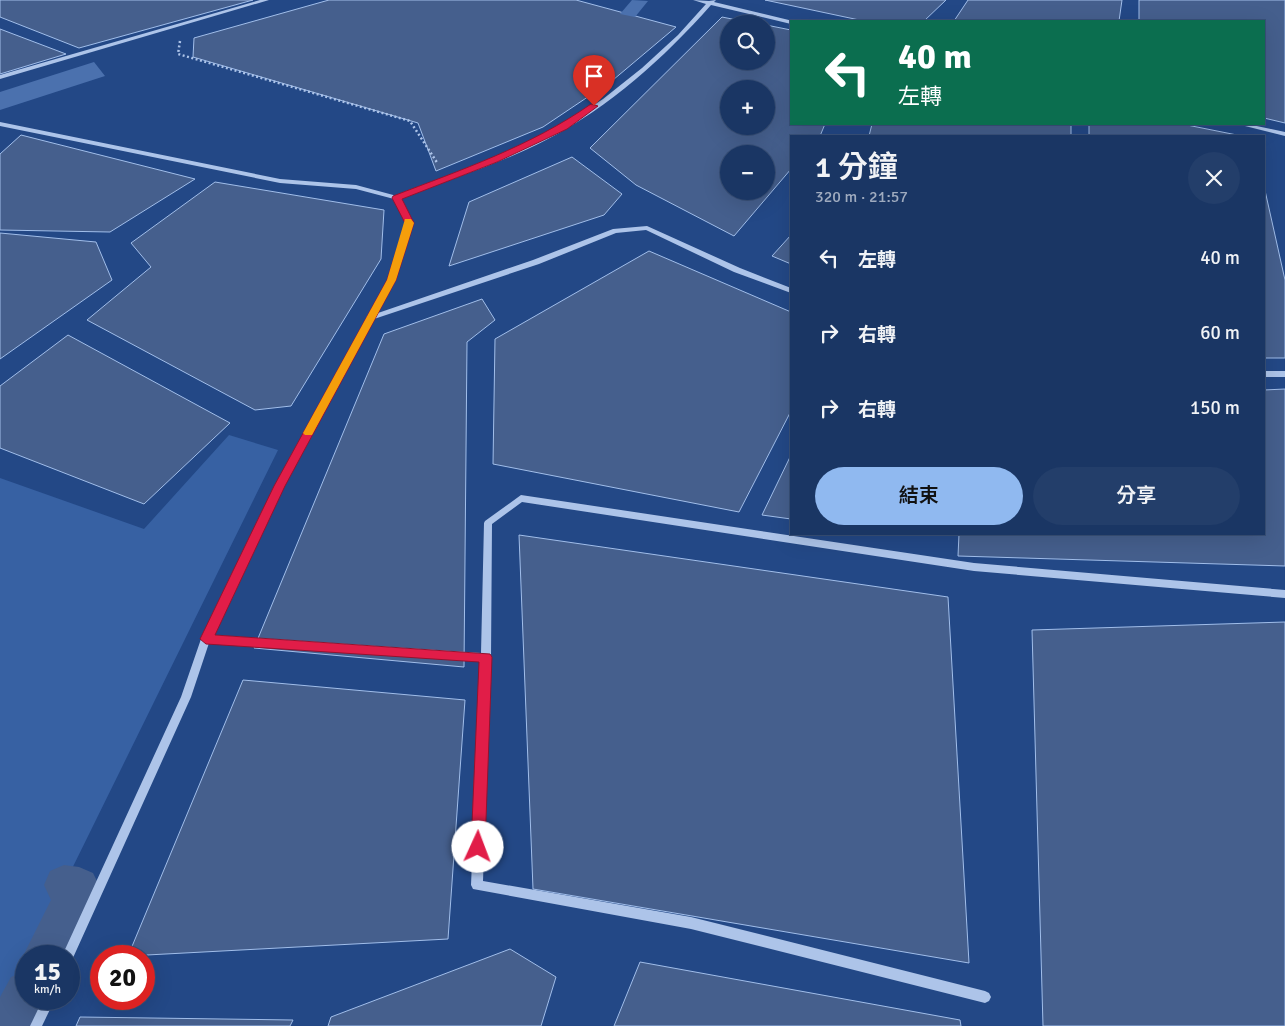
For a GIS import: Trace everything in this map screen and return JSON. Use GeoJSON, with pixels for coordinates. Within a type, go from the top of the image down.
{"type":"FeatureCollection","features":[{"type":"Feature","properties":{"kind":"lane"},"geometry":{"type":"LineString","coordinates":[[0,78],[266,0]]}},
{"type":"Feature","properties":{"kind":"lane"},"geometry":{"type":"LineString","coordinates":[[696,0],[790,22]]}},
{"type":"Feature","properties":{"kind":"lane"},"geometry":{"type":"LineString","coordinates":[[0,124],[280,181],[356,188],[396,198],[446,177],[494,160],[564,127],[640,74],[696,20],[711,2]]}},
{"type":"Feature","properties":{"kind":"lane"},"geometry":{"type":"LineString","coordinates":[[1244,125],[1285,134]]}},
{"type":"Feature","properties":{"kind":"lane"},"geometry":{"type":"LineString","coordinates":[[73,945],[182,706],[206,639],[280,486],[392,280],[409,223],[396,198]]}},
{"type":"Feature","properties":{"kind":"lane"},"geometry":{"type":"LineString","coordinates":[[370,318],[536,262],[615,232],[647,228],[737,270],[790,291]]}},
{"type":"Feature","properties":{"kind":"lane"},"geometry":{"type":"LineString","coordinates":[[1265,374],[1285,374]]}},
{"type":"Feature","properties":{"kind":"lane"},"geometry":{"type":"LineString","coordinates":[[985,996],[692,923],[477,885],[486,657],[488,523],[521,498],[974,567],[1285,594]]}},
{"type":"Feature","properties":{"kind":"lane"},"geometry":{"type":"LineString","coordinates":[[206,639],[486,657]]}},
{"type":"Feature","properties":{"kind":"lane"},"geometry":{"type":"LineString","coordinates":[[36,1026],[44,1010]]}},
{"type":"Feature","properties":{"kind":"path"},"geometry":{"type":"LineString","coordinates":[[183,24],[178,54],[410,121],[446,177]]}},
{"type":"Feature","properties":{"kind":"shaded area"},"geometry":{"type":"Polygon","coordinates":[[[0,0],[253,0],[79,48],[0,17],[0,0]]]}},
{"type":"Feature","properties":{"kind":"shaded area"},"geometry":{"type":"Polygon","coordinates":[[[329,0],[576,0],[676,27],[613,80],[543,127],[436,171],[418,123],[193,57],[194,38],[329,0]]]}},
{"type":"Feature","properties":{"kind":"shaded area"},"geometry":{"type":"Polygon","coordinates":[[[765,0],[946,0],[925,20],[859,20],[765,0]]]}},
{"type":"Feature","properties":{"kind":"shaded area"},"geometry":{"type":"Polygon","coordinates":[[[968,0],[1122,0],[1119,20],[955,20],[968,0]]]}},
{"type":"Feature","properties":{"kind":"shaded area"},"geometry":{"type":"Polygon","coordinates":[[[1139,0],[1285,0],[1285,123],[1265,118],[1265,20],[1139,20],[1139,0]]]}},
{"type":"Feature","properties":{"kind":"shaded area"},"geometry":{"type":"Polygon","coordinates":[[[720,19],[720,70],[775,70],[775,27],[790,30],[790,125],[825,125],[820,135],[790,135],[790,170],[775,188],[775,145],[720,145],[720,200],[765,200],[734,236],[636,185],[590,148],[720,19]]]}},
{"type":"Feature","properties":{"kind":"shaded area"},"geometry":{"type":"Polygon","coordinates":[[[0,29],[66,54],[0,74],[0,29]]]}},
{"type":"Feature","properties":{"kind":"shaded area"},"geometry":{"type":"Polygon","coordinates":[[[872,125],[1071,125],[1071,135],[869,135],[872,125]]]}},
{"type":"Feature","properties":{"kind":"shaded area"},"geometry":{"type":"Polygon","coordinates":[[[1089,125],[1187,125],[1237,135],[1089,135],[1089,125]]]}},
{"type":"Feature","properties":{"kind":"shaded area"},"geometry":{"type":"Polygon","coordinates":[[[21,135],[195,179],[110,232],[0,230],[0,154],[21,135]]]}},
{"type":"Feature","properties":{"kind":"shaded area"},"geometry":{"type":"Polygon","coordinates":[[[572,157],[622,194],[604,215],[449,266],[469,202],[572,157]]]}},
{"type":"Feature","properties":{"kind":"shaded area"},"geometry":{"type":"Polygon","coordinates":[[[215,182],[384,210],[381,259],[291,406],[255,410],[87,320],[151,267],[131,243],[215,182]]]}},
{"type":"Feature","properties":{"kind":"shaded area"},"geometry":{"type":"Polygon","coordinates":[[[1265,190],[1285,280],[1285,358],[1265,358],[1265,190]]]}},
{"type":"Feature","properties":{"kind":"shaded area"},"geometry":{"type":"Polygon","coordinates":[[[0,233],[96,242],[112,280],[0,359],[0,233]]]}},
{"type":"Feature","properties":{"kind":"shaded area"},"geometry":{"type":"Polygon","coordinates":[[[790,236],[790,264],[772,256],[790,236]]]}},
{"type":"Feature","properties":{"kind":"shaded area"},"geometry":{"type":"Polygon","coordinates":[[[649,251],[790,312],[790,413],[739,512],[493,464],[495,339],[649,251]]]}},
{"type":"Feature","properties":{"kind":"shaded area"},"geometry":{"type":"Polygon","coordinates":[[[482,299],[495,320],[467,342],[464,667],[254,648],[384,334],[482,299]]]}},
{"type":"Feature","properties":{"kind":"shaded area"},"geometry":{"type":"Polygon","coordinates":[[[68,335],[230,423],[144,504],[0,448],[0,386],[68,335]]]}},
{"type":"Feature","properties":{"kind":"shaded area"},"geometry":{"type":"Polygon","coordinates":[[[1285,389],[1285,566],[958,556],[959,535],[1265,535],[1265,390],[1285,389]]]}},
{"type":"Feature","properties":{"kind":"shaded area"},"geometry":{"type":"Polygon","coordinates":[[[229,435],[278,450],[34,945],[15,945],[15,985],[0,1016],[0,478],[144,529],[229,435]]]}},
{"type":"Feature","properties":{"kind":"shaded area"},"geometry":{"type":"Polygon","coordinates":[[[790,457],[790,519],[762,515],[790,457]]]}},
{"type":"Feature","properties":{"kind":"shaded area"},"geometry":{"type":"Polygon","coordinates":[[[519,535],[948,597],[969,963],[533,889],[519,535]]]}},
{"type":"Feature","properties":{"kind":"shaded area"},"geometry":{"type":"Polygon","coordinates":[[[1285,622],[1285,1026],[1043,1026],[1032,630],[1285,622]]]}},
{"type":"Feature","properties":{"kind":"shaded area"},"geometry":{"type":"Polygon","coordinates":[[[243,680],[465,700],[448,939],[155,955],[155,945],[133,945],[243,680]]]}},
{"type":"Feature","properties":{"kind":"shaded area"},"geometry":{"type":"Polygon","coordinates":[[[510,949],[556,977],[541,1026],[328,1026],[331,1017],[510,949]]]}},
{"type":"Feature","properties":{"kind":"shaded area"},"geometry":{"type":"Polygon","coordinates":[[[640,962],[960,1020],[961,1026],[614,1026],[640,962]]]}},
{"type":"Feature","properties":{"kind":"shaded area"},"geometry":{"type":"Polygon","coordinates":[[[80,1017],[293,1020],[290,1026],[76,1026],[80,1017]]]}},
{"type":"Feature","properties":{"kind":"building"},"geometry":{"type":"Polygon","coordinates":[[[632,0],[648,1],[635,17],[620,14],[632,0]]]}},
{"type":"Feature","properties":{"kind":"building"},"geometry":{"type":"Polygon","coordinates":[[[94,62],[105,76],[0,110],[0,92],[94,62]]]}},
{"type":"Feature","properties":{"kind":"waterway"},"geometry":{"type":"LineString","coordinates":[[50,945],[79,887],[64,885]]}},
{"type":"Feature","properties":{"kind":"waterway"},"geometry":{"type":"LineString","coordinates":[[9,1026],[17,1010]]}},
{"type":"Feature","properties":{"kind":"slow traffic"},"geometry":{"type":"LineString","coordinates":[[309,433],[392,280],[408,221]]}},
{"type":"Feature","properties":{"kind":"route"},"geometry":{"type":"LineString","coordinates":[[478,847],[486,657],[206,639],[280,486],[392,280],[409,223],[396,198],[446,177],[494,160],[564,127],[594,106]]}}]}
